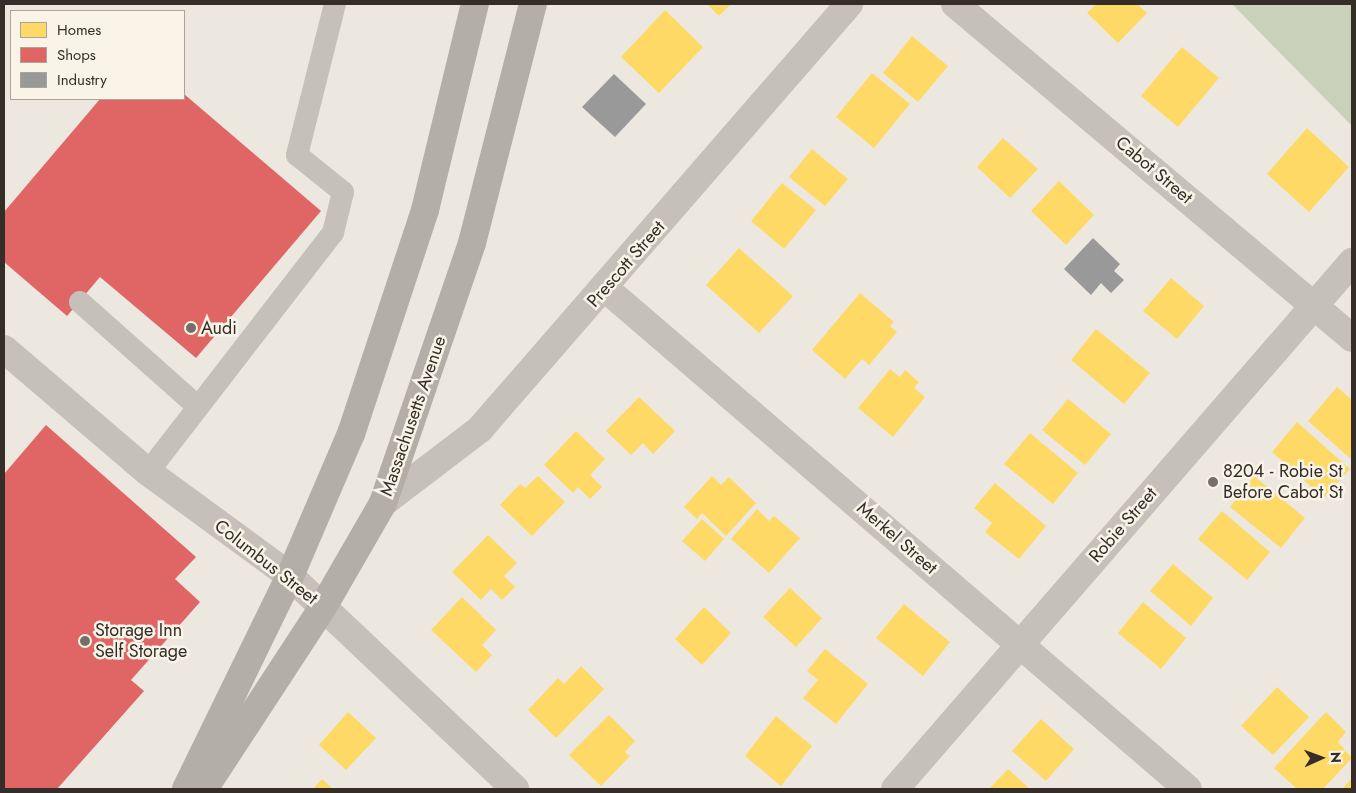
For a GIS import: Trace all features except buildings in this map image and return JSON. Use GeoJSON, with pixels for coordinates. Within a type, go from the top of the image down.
{"type":"FeatureCollection","features":[{"type":"Feature","properties":{"kind":"main road"},"geometry":{"type":"LineString","coordinates":[[186,789],[290,576],[351,434],[425,210],[475,4]]}},
{"type":"Feature","properties":{"kind":"main road","name":"Massachusetts Avenue"},"geometry":{"type":"LineString","coordinates":[[204,789],[323,607],[383,503],[472,243],[533,4]]}},
{"type":"Feature","properties":{"kind":"street","name":"Prescott Street"},"geometry":{"type":"LineString","coordinates":[[383,503],[480,429],[606,289],[849,4]]}},
{"type":"Feature","properties":{"kind":"street","name":"Cabot Street"},"geometry":{"type":"LineString","coordinates":[[955,4],[1314,304],[1352,338]]}},
{"type":"Feature","properties":{"kind":"street","name":"Robie Street"},"geometry":{"type":"LineString","coordinates":[[895,789],[1352,262]]}},
{"type":"Feature","properties":{"kind":"street","name":"Merkel Street"},"geometry":{"type":"LineString","coordinates":[[606,289],[1188,789]]}},
{"type":"Feature","properties":{"kind":"street","name":"Columbus Street"},"geometry":{"type":"LineString","coordinates":[[4,349],[148,472],[290,576],[515,789]]}},
{"type":"Feature","properties":{"kind":"lane"},"geometry":{"type":"LineString","coordinates":[[148,472],[196,405],[333,233],[343,192],[297,155],[336,4]]}},
{"type":"Feature","properties":{"kind":"lane"},"geometry":{"type":"LineString","coordinates":[[80,302],[196,405]]}},
{"type":"Feature","properties":{"kind":"green space"},"geometry":{"type":"Polygon","coordinates":[[[1232,4],[1352,4],[1352,126],[1232,4]]]}},
{"type":"Feature","properties":{"kind":"place","name":"Audi"},"geometry":{"type":"Point","coordinates":[191,328]}},
{"type":"Feature","properties":{"kind":"place","name":"8204 - Robie St Before Cabot St"},"geometry":{"type":"Point","coordinates":[1213,482]}},
{"type":"Feature","properties":{"kind":"place","name":"Storage Inn Self Storage"},"geometry":{"type":"Point","coordinates":[85,641]}}]}
